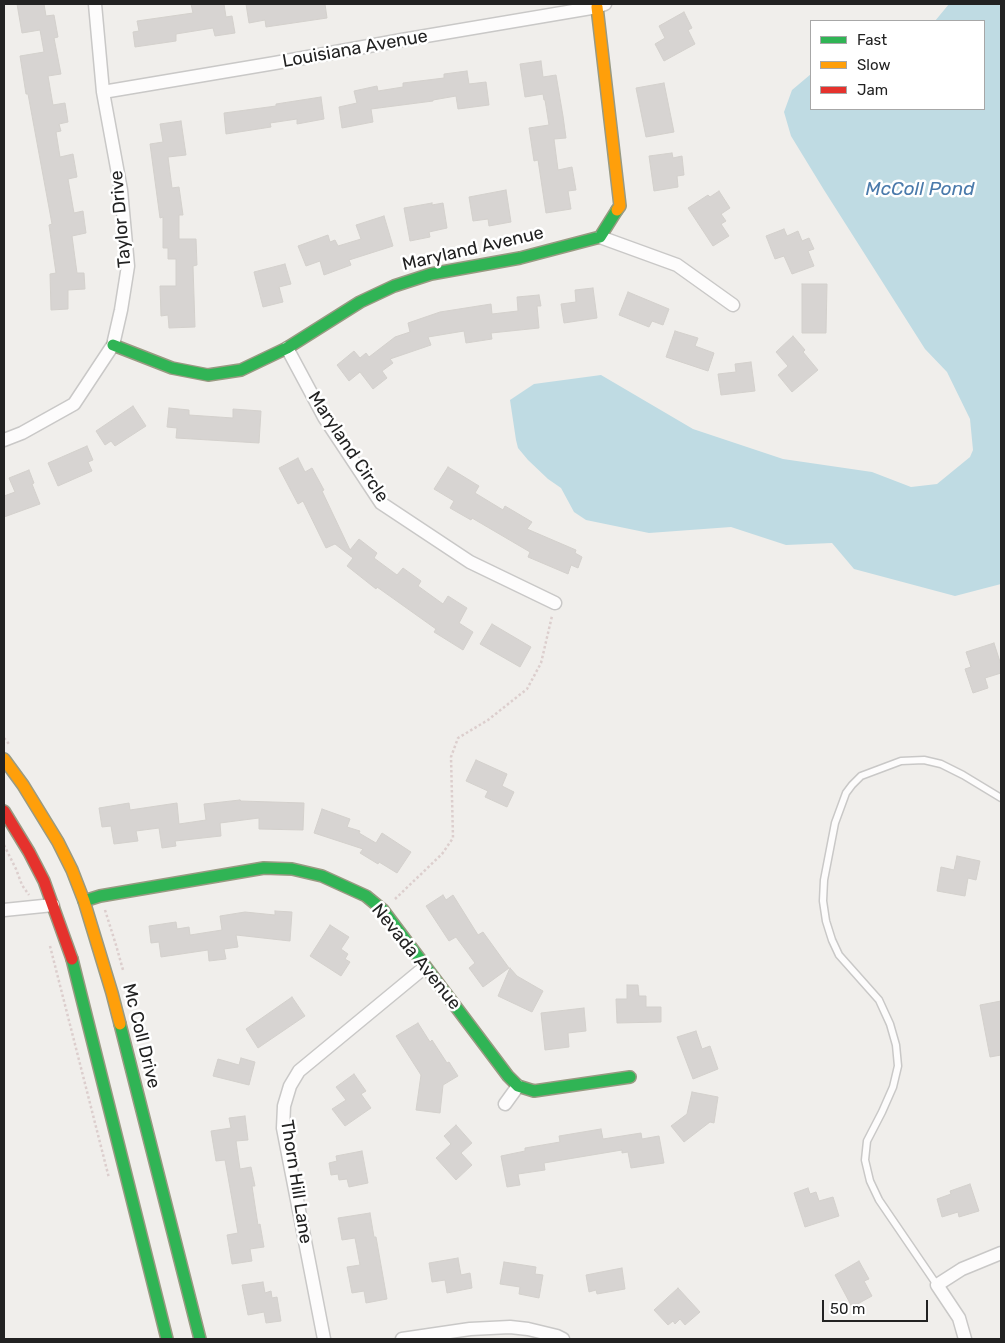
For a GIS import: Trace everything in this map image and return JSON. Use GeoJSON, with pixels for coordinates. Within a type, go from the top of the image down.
{"type":"FeatureCollection","features":[{"type":"Feature","properties":{"kind":"street","name":"Taylor Drive"},"geometry":{"type":"LineString","coordinates":[[4,440],[74,404],[113,345],[121,310],[128,266],[121,190],[103,92],[95,4]]}},
{"type":"Feature","properties":{"kind":"street","name":"Louisiana Avenue"},"geometry":{"type":"LineString","coordinates":[[103,92],[601,5]]}},
{"type":"Feature","properties":{"kind":"street"},"geometry":{"type":"LineString","coordinates":[[601,5],[620,206],[600,237],[677,265],[733,305]]}},
{"type":"Feature","properties":{"kind":"street","name":"Maryland Avenue"},"geometry":{"type":"LineString","coordinates":[[113,345],[172,368],[208,375],[241,370],[287,348],[360,302],[394,286],[431,274],[520,258],[600,237]]}},
{"type":"Feature","properties":{"kind":"street","name":"Maryland Circle"},"geometry":{"type":"LineString","coordinates":[[287,348],[324,417],[381,503],[470,562],[555,603]]}},
{"type":"Feature","properties":{"kind":"street","name":"Mc Coll Drive"},"geometry":{"type":"LineString","coordinates":[[4,759],[23,785],[58,842],[72,870],[84,901],[112,992],[200,1339]]}},
{"type":"Feature","properties":{"kind":"street"},"geometry":{"type":"LineString","coordinates":[[4,811],[44,881],[74,968],[168,1339]]}},
{"type":"Feature","properties":{"kind":"street","name":"Nevada Avenue"},"geometry":{"type":"LineString","coordinates":[[84,901],[100,896],[264,868],[292,869],[322,876],[366,896],[383,910],[508,1076],[518,1086]]}},
{"type":"Feature","properties":{"kind":"street"},"geometry":{"type":"LineString","coordinates":[[4,910],[53,904]]}},
{"type":"Feature","properties":{"kind":"street","name":"Thorn Hill Lane"},"geometry":{"type":"LineString","coordinates":[[324,1339],[283,1128],[284,1106],[290,1086],[299,1071],[425,966]]}},
{"type":"Feature","properties":{"kind":"street"},"geometry":{"type":"LineString","coordinates":[[505,1104],[518,1086],[534,1091],[630,1077]]}},
{"type":"Feature","properties":{"kind":"street"},"geometry":{"type":"LineString","coordinates":[[965,1339],[959,1318],[937,1284],[962,1269],[1001,1253]]}},
{"type":"Feature","properties":{"kind":"street"},"geometry":{"type":"LineString","coordinates":[[402,1339],[470,1329],[500,1327],[528,1329],[563,1339]]}},
{"type":"Feature","properties":{"kind":"lane"},"geometry":{"type":"LineString","coordinates":[[937,1284],[879,1200],[870,1181],[865,1160],[867,1141],[893,1087],[898,1066],[896,1046],[890,1024],[879,1000],[839,955],[832,940],[826,921],[823,901],[824,880],[835,823],[846,793],[861,776],[901,761],[924,760],[941,764],[1001,798]]}},
{"type":"Feature","properties":{"kind":"path"},"geometry":{"type":"LineString","coordinates":[[383,910],[442,854],[453,838],[451,758],[458,738],[488,720],[527,689],[541,663],[555,603]]}},
{"type":"Feature","properties":{"kind":"path"},"geometry":{"type":"LineString","coordinates":[[4,845],[16,868],[22,885],[36,906]]}},
{"type":"Feature","properties":{"kind":"path"},"geometry":{"type":"LineString","coordinates":[[50,946],[110,1181]]}},
{"type":"Feature","properties":{"kind":"water","name":"McColl Pond"},"geometry":{"type":"Polygon","coordinates":[[[949,4],[1001,4],[1001,584],[955,596],[854,569],[832,543],[786,545],[731,527],[649,533],[586,520],[574,512],[561,488],[548,479],[518,448],[510,400],[534,384],[601,375],[693,429],[783,459],[872,472],[911,487],[937,484],[970,457],[973,450],[970,419],[947,372],[925,349],[824,190],[791,136],[784,112],[792,90],[810,75],[810,110],[985,110],[985,20],[936,20],[949,4]]]}},
{"type":"Feature","properties":{"kind":"building"},"geometry":{"type":"Polygon","coordinates":[[[17,4],[44,4],[46,16],[54,15],[58,37],[54,38],[61,74],[48,76],[53,105],[65,103],[68,122],[59,124],[61,131],[56,132],[60,157],[73,154],[77,177],[68,179],[74,213],[83,211],[86,233],[72,236],[77,273],[84,273],[85,289],[68,290],[68,309],[51,310],[50,274],[56,273],[49,225],[52,224],[20,56],[44,52],[40,30],[22,33],[17,4]]]}},
{"type":"Feature","properties":{"kind":"building"},"geometry":{"type":"Polygon","coordinates":[[[191,4],[224,4],[226,17],[232,16],[235,33],[215,36],[213,28],[176,34],[176,41],[135,47],[133,32],[139,31],[137,21],[193,13],[191,4]]]}},
{"type":"Feature","properties":{"kind":"building"},"geometry":{"type":"Polygon","coordinates":[[[246,4],[325,4],[327,18],[266,27],[265,20],[249,23],[246,4]]]}},
{"type":"Feature","properties":{"kind":"building"},"geometry":{"type":"Polygon","coordinates":[[[684,12],[692,28],[688,30],[695,44],[664,61],[655,44],[665,38],[659,26],[684,12]]]}},
{"type":"Feature","properties":{"kind":"building"},"geometry":{"type":"Polygon","coordinates":[[[541,61],[543,77],[556,75],[563,116],[566,138],[554,139],[558,170],[572,167],[576,190],[568,191],[571,209],[546,213],[538,160],[534,161],[529,128],[549,125],[545,100],[543,94],[525,97],[520,64],[541,61]]]}},
{"type":"Feature","properties":{"kind":"building"},"geometry":{"type":"Polygon","coordinates":[[[467,71],[469,84],[486,82],[489,105],[458,109],[456,96],[371,109],[373,122],[342,128],[339,107],[357,103],[354,91],[377,86],[378,91],[403,87],[403,83],[444,78],[444,74],[467,71]]]}},
{"type":"Feature","properties":{"kind":"building"},"geometry":{"type":"Polygon","coordinates":[[[664,83],[674,132],[646,137],[636,88],[664,83]]]}},
{"type":"Feature","properties":{"kind":"building"},"geometry":{"type":"Polygon","coordinates":[[[321,97],[324,119],[297,124],[297,119],[270,123],[271,127],[226,134],[224,113],[276,106],[276,104],[321,97]]]}},
{"type":"Feature","properties":{"kind":"building"},"geometry":{"type":"Polygon","coordinates":[[[181,121],[186,155],[168,157],[172,188],[179,187],[183,215],[179,215],[179,239],[196,239],[197,265],[193,266],[195,327],[169,328],[168,315],[161,316],[160,286],[176,286],[176,259],[168,259],[168,248],[163,248],[163,217],[160,218],[150,144],[163,142],[160,124],[181,121]]]}},
{"type":"Feature","properties":{"kind":"building"},"geometry":{"type":"Polygon","coordinates":[[[672,153],[673,158],[682,156],[684,175],[677,176],[678,187],[654,191],[649,156],[672,153]]]}},
{"type":"Feature","properties":{"kind":"building"},"geometry":{"type":"Polygon","coordinates":[[[506,190],[511,222],[489,226],[488,219],[473,221],[469,197],[506,190]]]}},
{"type":"Feature","properties":{"kind":"building"},"geometry":{"type":"Polygon","coordinates":[[[719,191],[730,208],[721,214],[726,221],[721,224],[729,236],[713,246],[688,208],[708,195],[710,197],[719,191]]]}},
{"type":"Feature","properties":{"kind":"building"},"geometry":{"type":"Polygon","coordinates":[[[432,203],[432,205],[443,203],[447,228],[429,232],[430,237],[410,241],[404,208],[432,203]]]}},
{"type":"Feature","properties":{"kind":"building"},"geometry":{"type":"Polygon","coordinates":[[[384,216],[393,246],[349,260],[351,265],[324,275],[320,261],[306,266],[298,246],[328,235],[330,242],[335,240],[338,246],[361,239],[356,225],[384,216]]]}},
{"type":"Feature","properties":{"kind":"building"},"geometry":{"type":"Polygon","coordinates":[[[784,229],[787,236],[798,231],[802,241],[809,238],[814,249],[808,251],[814,266],[792,274],[784,256],[775,259],[766,236],[784,229]]]}},
{"type":"Feature","properties":{"kind":"building"},"geometry":{"type":"Polygon","coordinates":[[[285,264],[291,284],[279,287],[283,302],[263,307],[254,272],[285,264]]]}},
{"type":"Feature","properties":{"kind":"building"},"geometry":{"type":"Polygon","coordinates":[[[802,284],[827,284],[826,333],[802,333],[802,284]]]}},
{"type":"Feature","properties":{"kind":"building"},"geometry":{"type":"Polygon","coordinates":[[[593,288],[597,318],[564,323],[561,304],[576,302],[575,290],[593,288]]]}},
{"type":"Feature","properties":{"kind":"building"},"geometry":{"type":"Polygon","coordinates":[[[628,292],[669,309],[663,325],[652,321],[649,327],[619,315],[628,292]]]}},
{"type":"Feature","properties":{"kind":"building"},"geometry":{"type":"Polygon","coordinates":[[[539,295],[541,306],[537,306],[539,328],[491,333],[492,339],[466,343],[464,331],[428,337],[431,345],[390,359],[393,363],[382,371],[387,378],[373,389],[360,372],[349,381],[337,365],[354,351],[360,358],[366,353],[369,357],[395,337],[410,332],[408,323],[440,312],[491,304],[492,314],[518,311],[517,297],[539,295]]]}},
{"type":"Feature","properties":{"kind":"building"},"geometry":{"type":"Polygon","coordinates":[[[675,331],[698,338],[695,346],[714,353],[708,371],[666,357],[675,331]]]}},
{"type":"Feature","properties":{"kind":"building"},"geometry":{"type":"Polygon","coordinates":[[[793,336],[818,370],[792,392],[778,375],[788,366],[776,352],[793,336]]]}},
{"type":"Feature","properties":{"kind":"building"},"geometry":{"type":"Polygon","coordinates":[[[751,362],[755,391],[721,395],[718,374],[736,372],[735,364],[751,362]]]}},
{"type":"Feature","properties":{"kind":"building"},"geometry":{"type":"Polygon","coordinates":[[[133,406],[146,426],[115,446],[111,441],[105,445],[96,431],[133,406]]]}},
{"type":"Feature","properties":{"kind":"building"},"geometry":{"type":"Polygon","coordinates":[[[169,408],[189,410],[189,415],[233,418],[233,409],[261,411],[259,443],[176,438],[177,428],[167,427],[169,408]]]}},
{"type":"Feature","properties":{"kind":"building"},"geometry":{"type":"Polygon","coordinates":[[[87,446],[93,460],[88,462],[92,471],[58,486],[48,463],[87,446]]]}},
{"type":"Feature","properties":{"kind":"building"},"geometry":{"type":"Polygon","coordinates":[[[298,458],[305,472],[312,468],[324,490],[322,491],[350,550],[359,539],[377,553],[374,558],[397,575],[403,568],[421,581],[418,586],[443,604],[448,596],[467,608],[459,623],[473,632],[463,650],[434,632],[436,629],[377,587],[376,589],[347,566],[353,558],[335,544],[326,548],[303,501],[298,504],[279,468],[298,458]]]}},
{"type":"Feature","properties":{"kind":"building"},"geometry":{"type":"Polygon","coordinates":[[[448,467],[479,486],[475,493],[503,510],[505,506],[532,522],[527,529],[576,550],[575,553],[582,557],[578,568],[571,565],[568,574],[528,557],[530,552],[472,518],[471,520],[450,508],[454,501],[434,489],[448,467]]]}},
{"type":"Feature","properties":{"kind":"building"},"geometry":{"type":"Polygon","coordinates":[[[29,470],[40,504],[4,517],[4,496],[15,492],[9,478],[29,470]]]}},
{"type":"Feature","properties":{"kind":"building"},"geometry":{"type":"Polygon","coordinates":[[[492,624],[531,647],[520,667],[480,644],[492,624]]]}},
{"type":"Feature","properties":{"kind":"building"},"geometry":{"type":"Polygon","coordinates":[[[994,643],[1001,665],[1001,673],[985,678],[988,688],[973,693],[965,669],[971,667],[966,652],[994,643]]]}},
{"type":"Feature","properties":{"kind":"building"},"geometry":{"type":"Polygon","coordinates":[[[476,760],[507,774],[502,786],[514,792],[507,807],[485,797],[488,791],[466,781],[476,760]]]}},
{"type":"Feature","properties":{"kind":"building"},"geometry":{"type":"Polygon","coordinates":[[[240,800],[304,803],[303,830],[259,829],[259,818],[220,823],[221,836],[175,841],[176,846],[162,848],[159,828],[136,831],[138,841],[114,844],[111,826],[102,827],[99,808],[129,803],[130,810],[177,803],[179,824],[206,820],[204,804],[240,800]]]}},
{"type":"Feature","properties":{"kind":"building"},"geometry":{"type":"Polygon","coordinates":[[[322,809],[350,819],[347,827],[360,831],[359,833],[376,843],[382,833],[411,852],[397,873],[379,862],[378,864],[360,853],[363,849],[314,833],[322,809]]]}},
{"type":"Feature","properties":{"kind":"building"},"geometry":{"type":"Polygon","coordinates":[[[957,856],[980,861],[976,880],[968,878],[965,896],[937,891],[941,867],[954,870],[957,856]]]}},
{"type":"Feature","properties":{"kind":"building"},"geometry":{"type":"Polygon","coordinates":[[[443,895],[446,900],[453,895],[478,935],[483,932],[509,968],[483,987],[469,968],[475,963],[456,937],[449,941],[426,906],[443,895]]]}},
{"type":"Feature","properties":{"kind":"building"},"geometry":{"type":"Polygon","coordinates":[[[275,911],[292,912],[290,941],[236,935],[238,947],[224,949],[226,959],[209,961],[208,950],[161,957],[159,942],[151,943],[149,926],[176,922],[177,929],[189,927],[190,935],[222,930],[220,916],[245,912],[275,915],[275,911]]]}},
{"type":"Feature","properties":{"kind":"building"},"geometry":{"type":"Polygon","coordinates":[[[330,925],[349,937],[341,949],[348,954],[345,959],[350,962],[341,976],[310,956],[330,925]]]}},
{"type":"Feature","properties":{"kind":"building"},"geometry":{"type":"Polygon","coordinates":[[[510,968],[517,976],[543,991],[532,1012],[498,996],[510,968]]]}},
{"type":"Feature","properties":{"kind":"building"},"geometry":{"type":"Polygon","coordinates":[[[627,985],[638,985],[639,996],[646,996],[646,1007],[661,1007],[661,1022],[617,1023],[616,999],[627,999],[627,985]]]}},
{"type":"Feature","properties":{"kind":"building"},"geometry":{"type":"Polygon","coordinates":[[[292,997],[305,1016],[258,1048],[246,1029],[292,997]]]}},
{"type":"Feature","properties":{"kind":"building"},"geometry":{"type":"Polygon","coordinates":[[[1001,1001],[1001,1055],[990,1057],[980,1005],[1001,1001]]]}},
{"type":"Feature","properties":{"kind":"building"},"geometry":{"type":"Polygon","coordinates":[[[584,1008],[586,1031],[568,1033],[569,1047],[545,1050],[541,1013],[584,1008]]]}},
{"type":"Feature","properties":{"kind":"building"},"geometry":{"type":"Polygon","coordinates":[[[418,1023],[430,1042],[432,1040],[458,1076],[443,1085],[440,1113],[416,1110],[421,1075],[396,1036],[418,1023]]]}},
{"type":"Feature","properties":{"kind":"building"},"geometry":{"type":"Polygon","coordinates":[[[696,1031],[702,1049],[710,1046],[718,1069],[693,1079],[677,1037],[696,1031]]]}},
{"type":"Feature","properties":{"kind":"building"},"geometry":{"type":"Polygon","coordinates":[[[241,1058],[255,1062],[249,1085],[213,1076],[218,1059],[239,1065],[241,1058]]]}},
{"type":"Feature","properties":{"kind":"building"},"geometry":{"type":"Polygon","coordinates":[[[354,1074],[366,1091],[361,1094],[371,1108],[345,1126],[332,1109],[346,1100],[336,1087],[354,1074]]]}},
{"type":"Feature","properties":{"kind":"building"},"geometry":{"type":"Polygon","coordinates":[[[692,1092],[718,1097],[714,1123],[710,1122],[684,1142],[671,1126],[687,1114],[692,1092]]]}},
{"type":"Feature","properties":{"kind":"building"},"geometry":{"type":"Polygon","coordinates":[[[245,1116],[248,1140],[236,1141],[240,1169],[251,1167],[255,1186],[252,1186],[258,1225],[260,1224],[264,1247],[250,1249],[252,1261],[232,1264],[227,1235],[238,1233],[225,1160],[216,1161],[211,1131],[231,1128],[229,1118],[245,1116]]]}},
{"type":"Feature","properties":{"kind":"building"},"geometry":{"type":"Polygon","coordinates":[[[456,1125],[472,1143],[461,1153],[472,1165],[456,1180],[436,1158],[451,1144],[444,1136],[456,1125]]]}},
{"type":"Feature","properties":{"kind":"building"},"geometry":{"type":"Polygon","coordinates":[[[601,1129],[603,1139],[641,1133],[642,1139],[659,1136],[664,1163],[631,1168],[628,1152],[622,1153],[622,1150],[544,1163],[545,1170],[518,1174],[520,1185],[507,1187],[501,1156],[525,1151],[525,1148],[560,1142],[559,1136],[601,1129]]]}},
{"type":"Feature","properties":{"kind":"building"},"geometry":{"type":"Polygon","coordinates":[[[362,1151],[368,1183],[349,1187],[347,1179],[339,1180],[338,1174],[331,1175],[329,1163],[337,1161],[336,1156],[362,1151]]]}},
{"type":"Feature","properties":{"kind":"building"},"geometry":{"type":"Polygon","coordinates":[[[970,1184],[979,1211],[959,1217],[958,1212],[942,1217],[937,1199],[951,1194],[950,1191],[970,1184]]]}},
{"type":"Feature","properties":{"kind":"building"},"geometry":{"type":"Polygon","coordinates":[[[808,1188],[810,1194],[816,1192],[819,1201],[833,1197],[839,1216],[805,1227],[794,1193],[808,1188]]]}},
{"type":"Feature","properties":{"kind":"building"},"geometry":{"type":"Polygon","coordinates":[[[370,1213],[387,1299],[366,1303],[364,1291],[352,1293],[347,1267],[360,1265],[355,1238],[342,1240],[338,1218],[370,1213]]]}},
{"type":"Feature","properties":{"kind":"building"},"geometry":{"type":"Polygon","coordinates":[[[458,1258],[461,1275],[470,1273],[472,1288],[447,1293],[445,1280],[432,1282],[429,1263],[458,1258]]]}},
{"type":"Feature","properties":{"kind":"building"},"geometry":{"type":"Polygon","coordinates":[[[859,1261],[869,1279],[864,1281],[872,1296],[852,1307],[835,1275],[859,1261]]]}},
{"type":"Feature","properties":{"kind":"building"},"geometry":{"type":"Polygon","coordinates":[[[504,1262],[536,1267],[535,1274],[543,1275],[539,1298],[519,1294],[520,1287],[500,1284],[504,1262]]]}},
{"type":"Feature","properties":{"kind":"building"},"geometry":{"type":"Polygon","coordinates":[[[622,1268],[625,1289],[597,1294],[596,1290],[589,1292],[586,1275],[622,1268]]]}},
{"type":"Feature","properties":{"kind":"building"},"geometry":{"type":"Polygon","coordinates":[[[263,1282],[265,1293],[271,1291],[272,1298],[277,1297],[281,1321],[266,1323],[264,1312],[248,1315],[242,1285],[263,1282]]]}},
{"type":"Feature","properties":{"kind":"building"},"geometry":{"type":"Polygon","coordinates":[[[678,1288],[700,1312],[685,1325],[680,1319],[675,1324],[673,1321],[668,1325],[654,1310],[678,1288]]]}},
{"type":"Feature","properties":{"kind":"traffic: fast"},"geometry":{"type":"LineString","coordinates":[[113,345],[172,368],[208,375],[241,370],[287,348],[360,302],[394,286],[431,274],[520,258],[600,237],[617,210]]}},
{"type":"Feature","properties":{"kind":"traffic: fast"},"geometry":{"type":"LineString","coordinates":[[84,901],[100,896],[264,868],[292,869],[322,876],[366,896],[383,910],[508,1076],[518,1086],[534,1091],[630,1077]]}},
{"type":"Feature","properties":{"kind":"traffic: fast"},"geometry":{"type":"LineString","coordinates":[[72,959],[167,1339]]}},
{"type":"Feature","properties":{"kind":"traffic: fast"},"geometry":{"type":"LineString","coordinates":[[120,1024],[200,1339]]}},
{"type":"Feature","properties":{"kind":"traffic: slow"},"geometry":{"type":"LineString","coordinates":[[597,7],[620,206],[617,210]]}},
{"type":"Feature","properties":{"kind":"traffic: slow"},"geometry":{"type":"LineString","coordinates":[[4,759],[23,785],[58,842],[72,870],[84,901],[120,1024]]}},
{"type":"Feature","properties":{"kind":"traffic: jam"},"geometry":{"type":"LineString","coordinates":[[4,811],[44,881],[72,959]]}}]}
